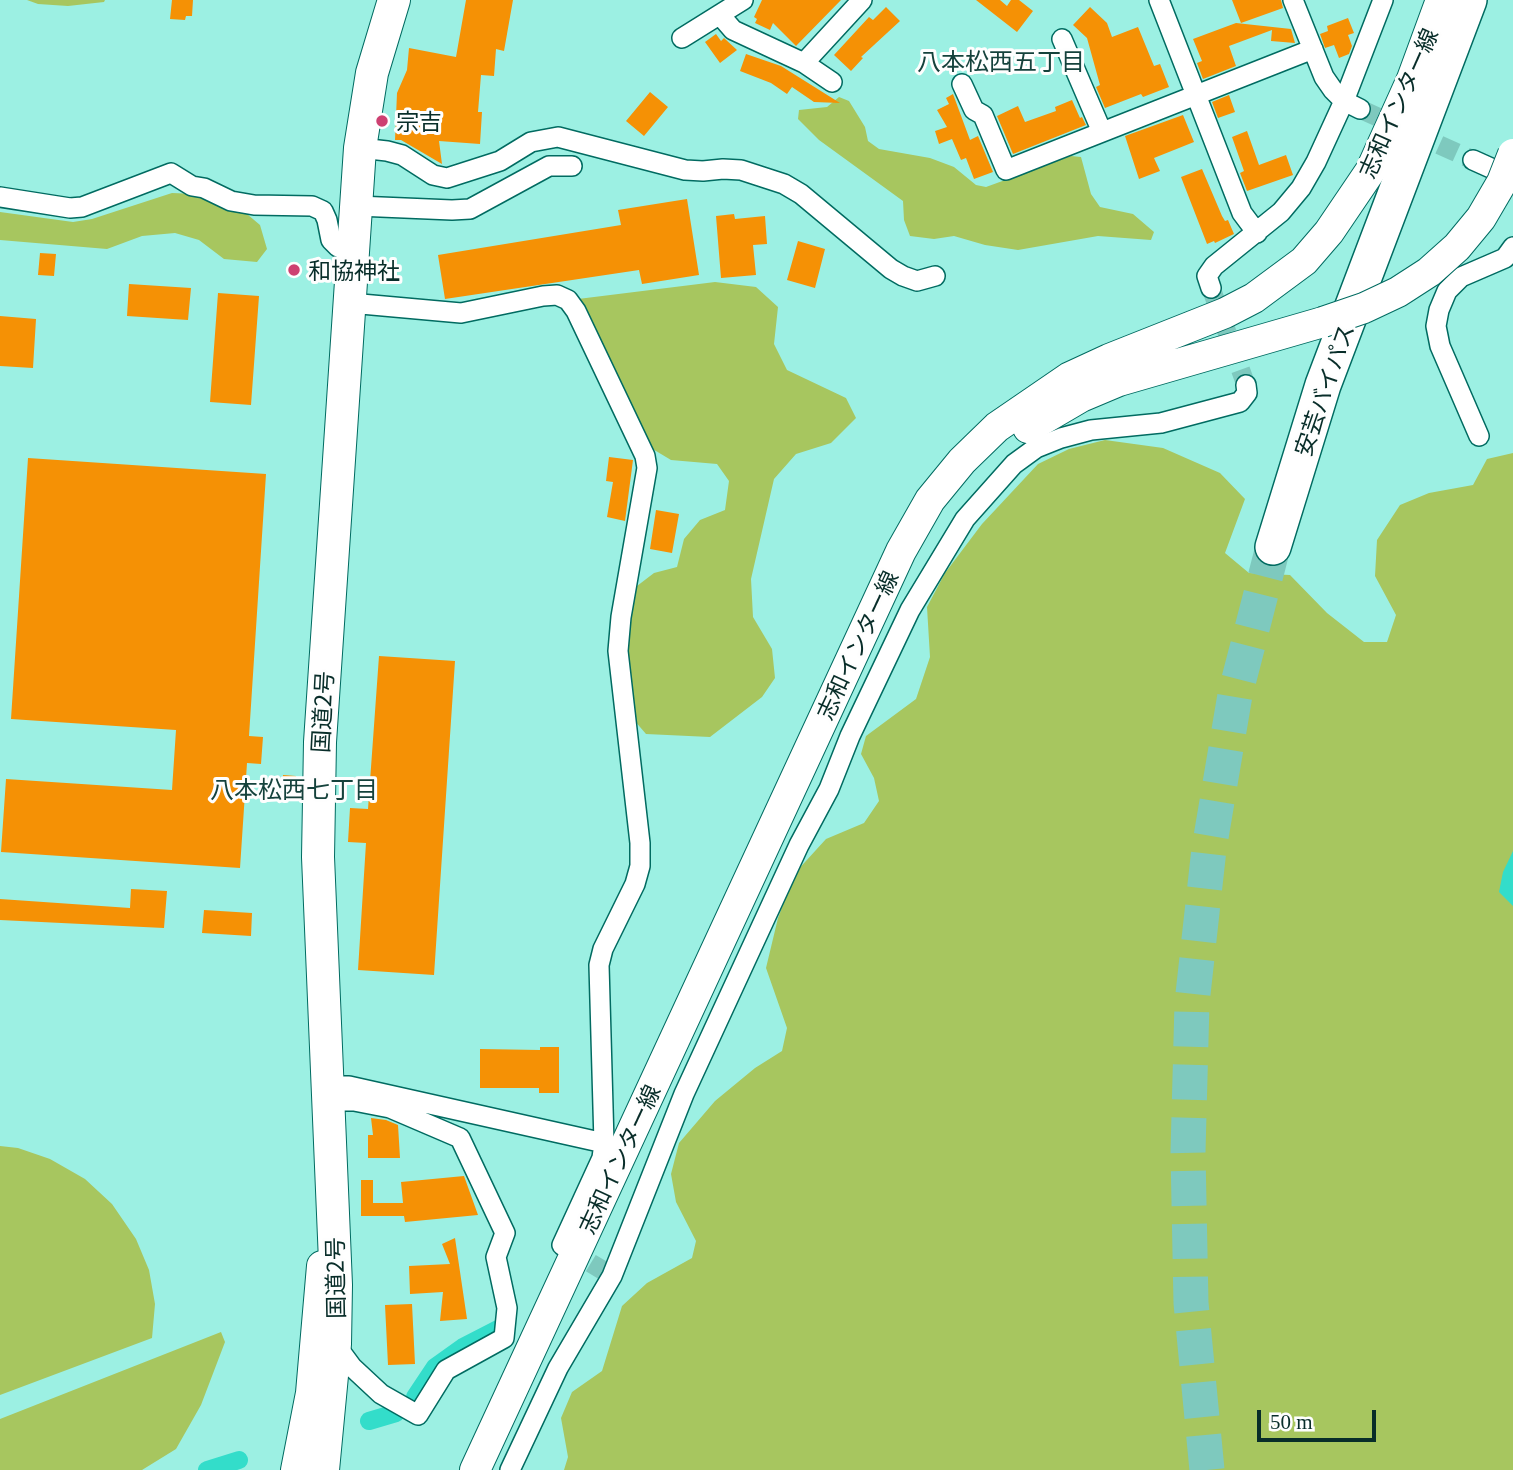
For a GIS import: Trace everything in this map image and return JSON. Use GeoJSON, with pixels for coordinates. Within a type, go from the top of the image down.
{"type":"FeatureCollection","features":[{"type":"Feature","properties":{"kind":"highway","name":"国道2号"},"geometry":{"type":"LineString","coordinates":[[323,1470],[335,1344],[334,1206],[318,857],[318,787],[360,148],[372,72],[394,0]]}},
{"type":"Feature","properties":{"kind":"highway","name":"安芸バイパス"},"geometry":{"type":"LineString","coordinates":[[1273,548],[1323,385],[1469,0]]}},
{"type":"Feature","properties":{"kind":"highway","name":"安芸バイパス"},"geometry":{"type":"LineString","coordinates":[[1379,233],[1452,80],[1483,0]]}},
{"type":"Feature","properties":{"kind":"main road","name":"志和インター線"},"geometry":{"type":"LineString","coordinates":[[475,1470],[895,563],[930,500],[962,461],[997,427],[1061,383],[1109,359],[1225,313],[1262,292],[1304,261],[1336,222],[1371,170],[1412,79],[1441,0]]}},
{"type":"Feature","properties":{"kind":"main road","name":"志和インター線"},"geometry":{"type":"LineString","coordinates":[[491,1470],[913,565],[943,514],[973,475],[1008,442],[1044,416],[1082,397],[1142,374],[1323,322],[1387,297],[1429,272],[1457,247],[1481,218],[1502,182],[1513,154]]}},
{"type":"Feature","properties":{"kind":"main road"},"geometry":{"type":"LineString","coordinates":[[296,1470],[311,1393],[322,1273],[326,1040]]}},
{"type":"Feature","properties":{"kind":"main road"},"geometry":{"type":"LineString","coordinates":[[335,1344],[338,1470]]}},
{"type":"Feature","properties":{"kind":"street"},"geometry":{"type":"LineString","coordinates":[[682,38],[743,0]]}},
{"type":"Feature","properties":{"kind":"street"},"geometry":{"type":"LineString","coordinates":[[804,63],[862,0]]}},
{"type":"Feature","properties":{"kind":"street"},"geometry":{"type":"LineString","coordinates":[[1159,0],[1242,213],[1257,233]]}},
{"type":"Feature","properties":{"kind":"street"},"geometry":{"type":"LineString","coordinates":[[1293,0],[1324,77],[1333,90],[1352,105]]}},
{"type":"Feature","properties":{"kind":"street"},"geometry":{"type":"LineString","coordinates":[[1211,288],[1207,276],[1214,266],[1281,212],[1301,188],[1352,105],[1383,0]]}},
{"type":"Feature","properties":{"kind":"street"},"geometry":{"type":"LineString","coordinates":[[720,15],[733,30],[804,63],[832,82]]}},
{"type":"Feature","properties":{"kind":"street"},"geometry":{"type":"LineString","coordinates":[[1062,39],[1102,132]]}},
{"type":"Feature","properties":{"kind":"street"},"geometry":{"type":"LineString","coordinates":[[962,84],[974,110],[983,115],[1006,170],[1313,49]]}},
{"type":"Feature","properties":{"kind":"street"},"geometry":{"type":"LineString","coordinates":[[360,148],[387,151],[402,156],[433,175],[447,178],[500,160],[531,142],[558,137],[685,170],[741,170],[784,184],[801,194],[903,276],[917,281],[935,276]]}},
{"type":"Feature","properties":{"kind":"street"},"geometry":{"type":"LineString","coordinates":[[1473,160],[1513,178]]}},
{"type":"Feature","properties":{"kind":"street"},"geometry":{"type":"LineString","coordinates":[[357,206],[470,209],[549,166],[572,166]]}},
{"type":"Feature","properties":{"kind":"street"},"geometry":{"type":"LineString","coordinates":[[0,197],[70,208],[82,207],[171,173],[192,186],[204,188],[231,201],[254,205],[312,206],[323,211],[331,240],[338,247],[354,249]]}},
{"type":"Feature","properties":{"kind":"street"},"geometry":{"type":"LineString","coordinates":[[1479,436],[1440,346],[1436,326],[1447,291],[1461,277],[1504,258],[1513,247]]}},
{"type":"Feature","properties":{"kind":"street"},"geometry":{"type":"LineString","coordinates":[[350,303],[461,313],[544,296],[557,295],[568,300],[576,311],[645,456],[646,468],[621,617],[618,652],[640,843],[640,866],[635,884],[603,949],[599,965],[604,1143],[602,1158],[562,1245],[565,1247]]}},
{"type":"Feature","properties":{"kind":"street"},"geometry":{"type":"LineString","coordinates":[[510,1470],[558,1368],[608,1274],[684,1094],[799,845],[829,789],[850,736],[910,610],[965,519],[1014,464],[1036,448],[1091,430],[1161,423],[1240,402],[1247,393],[1246,385]]}},
{"type":"Feature","properties":{"kind":"street"},"geometry":{"type":"LineString","coordinates":[[328,1093],[349,1086],[604,1143]]}},
{"type":"Feature","properties":{"kind":"street"},"geometry":{"type":"LineString","coordinates":[[328,1093],[390,1108],[460,1138],[505,1233],[496,1257],[507,1308],[504,1338],[446,1370],[418,1415],[382,1394],[352,1367],[335,1344]]}},
{"type":"Feature","properties":{"kind":"shaded area"},"geometry":{"type":"Polygon","coordinates":[[[27,0],[105,0],[68,6],[38,4],[27,0]]]}},
{"type":"Feature","properties":{"kind":"shaded area"},"geometry":{"type":"Polygon","coordinates":[[[839,97],[849,101],[865,127],[868,141],[879,149],[930,158],[954,167],[976,185],[986,187],[1071,156],[1081,157],[1091,194],[1100,207],[1133,214],[1154,232],[1151,240],[1098,236],[1018,250],[985,245],[954,236],[934,239],[910,236],[904,220],[903,201],[819,140],[798,119],[799,110],[827,107],[839,97]]]}},
{"type":"Feature","properties":{"kind":"shaded area"},"geometry":{"type":"Polygon","coordinates":[[[172,193],[197,194],[225,210],[247,214],[260,225],[267,249],[257,262],[224,259],[199,240],[175,233],[142,236],[107,249],[0,240],[0,212],[73,222],[92,219],[172,193]]]}},
{"type":"Feature","properties":{"kind":"shaded area"},"geometry":{"type":"Polygon","coordinates":[[[715,282],[756,287],[778,307],[774,344],[787,370],[846,398],[856,418],[831,443],[796,454],[774,479],[751,579],[753,617],[772,649],[775,678],[762,697],[710,737],[646,734],[634,720],[625,649],[637,586],[654,573],[677,567],[684,539],[700,520],[725,510],[729,481],[717,464],[671,460],[651,448],[578,299],[715,282]]]}},
{"type":"Feature","properties":{"kind":"shaded area"},"geometry":{"type":"Polygon","coordinates":[[[1105,440],[1163,448],[1220,473],[1245,499],[1225,553],[1249,573],[1290,575],[1327,613],[1364,642],[1387,642],[1396,615],[1375,576],[1377,540],[1400,505],[1429,493],[1473,485],[1487,459],[1513,453],[1513,1470],[564,1470],[568,1457],[561,1418],[572,1392],[602,1371],[622,1306],[647,1283],[692,1258],[696,1241],[676,1202],[671,1174],[679,1143],[715,1101],[755,1068],[782,1051],[787,1028],[766,968],[778,918],[795,873],[826,839],[864,823],[879,801],[874,778],[861,754],[866,736],[916,699],[930,657],[927,607],[945,573],[982,524],[1038,464],[1069,449],[1105,440]]]}},
{"type":"Feature","properties":{"kind":"shaded area"},"geometry":{"type":"Polygon","coordinates":[[[1513,851],[1513,906],[1499,892],[1503,872],[1513,851]]]}},
{"type":"Feature","properties":{"kind":"shaded area"},"geometry":{"type":"Polygon","coordinates":[[[0,1146],[18,1148],[50,1159],[85,1179],[112,1204],[136,1239],[149,1270],[155,1304],[152,1338],[0,1395],[0,1146]]]}},
{"type":"Feature","properties":{"kind":"shaded area"},"geometry":{"type":"Polygon","coordinates":[[[221,1332],[225,1342],[201,1405],[176,1449],[142,1470],[0,1470],[0,1419],[221,1332]]]}},
{"type":"Feature","properties":{"kind":"building"},"geometry":{"type":"Polygon","coordinates":[[[172,0],[193,0],[192,16],[186,16],[185,20],[170,19],[172,0]]]}},
{"type":"Feature","properties":{"kind":"building"},"geometry":{"type":"Polygon","coordinates":[[[466,0],[513,0],[504,51],[496,49],[494,76],[481,75],[478,112],[482,112],[480,144],[439,141],[442,164],[401,140],[395,140],[397,93],[407,70],[409,48],[456,57],[466,0]]]}},
{"type":"Feature","properties":{"kind":"building"},"geometry":{"type":"Polygon","coordinates":[[[762,0],[841,0],[796,46],[773,23],[770,30],[755,23],[757,19],[754,17],[762,0]]]}},
{"type":"Feature","properties":{"kind":"building"},"geometry":{"type":"Polygon","coordinates":[[[976,0],[1000,0],[1007,6],[1011,0],[1019,0],[1033,11],[1017,32],[976,0]]]}},
{"type":"Feature","properties":{"kind":"building"},"geometry":{"type":"Polygon","coordinates":[[[1232,0],[1281,0],[1283,8],[1241,23],[1232,0]]]}},
{"type":"Feature","properties":{"kind":"building"},"geometry":{"type":"Polygon","coordinates":[[[886,7],[900,21],[861,57],[863,58],[851,71],[834,55],[869,17],[873,20],[886,7]]]}},
{"type":"Feature","properties":{"kind":"building"},"geometry":{"type":"Polygon","coordinates":[[[1090,7],[1107,23],[1112,37],[1138,27],[1154,66],[1160,64],[1169,87],[1105,108],[1096,87],[1100,85],[1087,38],[1073,25],[1090,7]]]}},
{"type":"Feature","properties":{"kind":"building"},"geometry":{"type":"Polygon","coordinates":[[[1348,18],[1354,33],[1348,35],[1352,46],[1349,54],[1339,58],[1334,45],[1325,48],[1320,34],[1328,31],[1327,26],[1348,18]]]}},
{"type":"Feature","properties":{"kind":"building"},"geometry":{"type":"Polygon","coordinates":[[[1236,23],[1291,29],[1295,43],[1271,41],[1272,30],[1229,46],[1236,66],[1203,79],[1197,63],[1202,61],[1193,39],[1236,23]]]}},
{"type":"Feature","properties":{"kind":"building"},"geometry":{"type":"Polygon","coordinates":[[[716,34],[721,41],[724,38],[737,50],[720,63],[705,42],[716,34]]]}},
{"type":"Feature","properties":{"kind":"building"},"geometry":{"type":"Polygon","coordinates":[[[746,54],[781,66],[840,103],[814,102],[792,87],[787,94],[771,83],[740,71],[746,54]]]}},
{"type":"Feature","properties":{"kind":"building"},"geometry":{"type":"Polygon","coordinates":[[[650,92],[668,107],[644,136],[626,121],[650,92]]]}},
{"type":"Feature","properties":{"kind":"building"},"geometry":{"type":"Polygon","coordinates":[[[953,94],[970,140],[978,136],[993,172],[974,179],[966,158],[961,160],[952,139],[939,144],[935,131],[947,127],[937,110],[949,104],[946,98],[953,94]]]}},
{"type":"Feature","properties":{"kind":"building"},"geometry":{"type":"Polygon","coordinates":[[[1229,95],[1235,112],[1218,118],[1212,102],[1229,95]]]}},
{"type":"Feature","properties":{"kind":"building"},"geometry":{"type":"Polygon","coordinates":[[[1072,100],[1086,125],[1013,154],[997,116],[1018,106],[1025,122],[1056,111],[1055,107],[1072,100]]]}},
{"type":"Feature","properties":{"kind":"building"},"geometry":{"type":"Polygon","coordinates":[[[1183,115],[1194,142],[1154,158],[1160,171],[1139,179],[1125,136],[1183,115]]]}},
{"type":"Feature","properties":{"kind":"building"},"geometry":{"type":"Polygon","coordinates":[[[1247,131],[1259,165],[1286,155],[1293,175],[1247,191],[1240,173],[1244,171],[1232,137],[1247,131]]]}},
{"type":"Feature","properties":{"kind":"building"},"geometry":{"type":"Polygon","coordinates":[[[1202,169],[1222,216],[1225,221],[1228,220],[1234,234],[1207,244],[1181,177],[1202,169]]]}},
{"type":"Feature","properties":{"kind":"building"},"geometry":{"type":"Polygon","coordinates":[[[687,199],[699,275],[642,284],[639,270],[445,299],[438,255],[621,225],[618,210],[687,199]]]}},
{"type":"Feature","properties":{"kind":"building"},"geometry":{"type":"Polygon","coordinates":[[[734,214],[735,219],[765,216],[767,244],[753,245],[756,275],[721,278],[716,216],[734,214]]]}},
{"type":"Feature","properties":{"kind":"building"},"geometry":{"type":"Polygon","coordinates":[[[798,241],[825,249],[815,288],[787,280],[798,241]]]}},
{"type":"Feature","properties":{"kind":"building"},"geometry":{"type":"Polygon","coordinates":[[[40,253],[56,254],[54,276],[38,275],[40,253]]]}},
{"type":"Feature","properties":{"kind":"building"},"geometry":{"type":"Polygon","coordinates":[[[129,284],[191,288],[188,320],[127,316],[129,284]]]}},
{"type":"Feature","properties":{"kind":"building"},"geometry":{"type":"Polygon","coordinates":[[[218,293],[259,296],[251,405],[210,402],[218,293]]]}},
{"type":"Feature","properties":{"kind":"building"},"geometry":{"type":"Polygon","coordinates":[[[0,316],[36,319],[33,368],[0,366],[0,316]]]}},
{"type":"Feature","properties":{"kind":"building"},"geometry":{"type":"Polygon","coordinates":[[[609,457],[633,460],[625,521],[607,517],[613,482],[606,481],[609,457]]]}},
{"type":"Feature","properties":{"kind":"building"},"geometry":{"type":"Polygon","coordinates":[[[28,458],[266,474],[249,736],[263,737],[261,764],[247,763],[240,868],[1,852],[6,779],[172,790],[176,730],[11,719],[28,458]]]}},
{"type":"Feature","properties":{"kind":"building"},"geometry":{"type":"Polygon","coordinates":[[[656,510],[679,514],[672,553],[650,549],[656,510]]]}},
{"type":"Feature","properties":{"kind":"building"},"geometry":{"type":"Polygon","coordinates":[[[379,656],[455,661],[434,975],[358,970],[366,843],[348,842],[350,808],[368,809],[379,656]]]}},
{"type":"Feature","properties":{"kind":"building"},"geometry":{"type":"Polygon","coordinates":[[[283,775],[296,776],[295,788],[282,787],[283,775]]]}},
{"type":"Feature","properties":{"kind":"building"},"geometry":{"type":"Polygon","coordinates":[[[131,889],[167,891],[164,928],[0,920],[0,899],[130,908],[131,889]]]}},
{"type":"Feature","properties":{"kind":"building"},"geometry":{"type":"Polygon","coordinates":[[[204,910],[252,913],[251,936],[202,933],[204,910]]]}},
{"type":"Feature","properties":{"kind":"building"},"geometry":{"type":"Polygon","coordinates":[[[540,1047],[559,1047],[559,1093],[539,1093],[539,1088],[480,1088],[480,1049],[540,1050],[540,1047]]]}},
{"type":"Feature","properties":{"kind":"building"},"geometry":{"type":"Polygon","coordinates":[[[371,1118],[398,1125],[400,1158],[368,1158],[368,1135],[373,1135],[371,1118]]]}},
{"type":"Feature","properties":{"kind":"building"},"geometry":{"type":"Polygon","coordinates":[[[464,1176],[478,1215],[405,1222],[404,1216],[361,1216],[361,1180],[373,1180],[373,1203],[403,1203],[401,1182],[464,1176]]]}},
{"type":"Feature","properties":{"kind":"building"},"geometry":{"type":"Polygon","coordinates":[[[455,1238],[467,1319],[440,1321],[443,1292],[410,1294],[409,1266],[450,1264],[442,1244],[455,1238]]]}},
{"type":"Feature","properties":{"kind":"building"},"geometry":{"type":"Polygon","coordinates":[[[412,1304],[415,1364],[388,1365],[385,1305],[412,1304]]]}},
{"type":"Feature","properties":{"kind":"waterway"},"geometry":{"type":"LineString","coordinates":[[415,1397],[435,1367],[463,1347],[498,1329]]}},
{"type":"Feature","properties":{"kind":"waterway"},"geometry":{"type":"LineString","coordinates":[[369,1421],[396,1413]]}},
{"type":"Feature","properties":{"kind":"waterway"},"geometry":{"type":"LineString","coordinates":[[207,1470],[239,1460]]}},
{"type":"Feature","properties":{"kind":"tunnel"},"geometry":{"type":"LineString","coordinates":[[1360,109],[1473,160]]}},
{"type":"Feature","properties":{"kind":"tunnel"},"geometry":{"type":"LineString","coordinates":[[1211,288],[1246,385]]}},
{"type":"Feature","properties":{"kind":"tunnel"},"geometry":{"type":"LineString","coordinates":[[1207,1470],[1191,1303],[1188,1152],[1192,1003],[1209,849],[1235,695],[1273,547]]}},
{"type":"Feature","properties":{"kind":"tunnel"},"geometry":{"type":"LineString","coordinates":[[566,1248],[604,1271]]}},
{"type":"Feature","properties":{"kind":"place","name":"宗吉"},"geometry":{"type":"Point","coordinates":[382,121]}},
{"type":"Feature","properties":{"kind":"place","name":"和協神社"},"geometry":{"type":"Point","coordinates":[294,270]}},
{"type":"Feature","properties":{"kind":"district","name":"八本松西五丁目"},"geometry":{"type":"Point","coordinates":[1001,61]}},
{"type":"Feature","properties":{"kind":"district","name":"八本松西七丁目"},"geometry":{"type":"Point","coordinates":[294,789]}}]}
